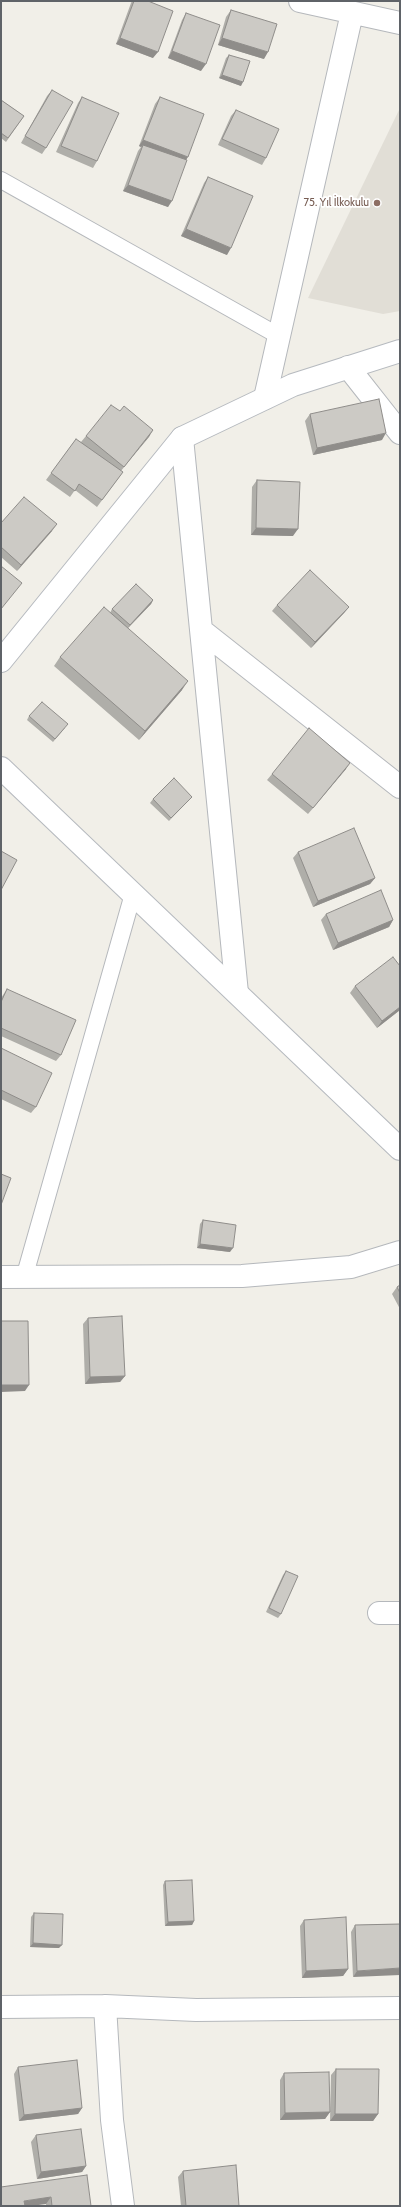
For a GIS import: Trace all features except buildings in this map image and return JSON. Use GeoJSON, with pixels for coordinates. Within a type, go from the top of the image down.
{"type":"FeatureCollection","features":[{"type":"Feature","properties":{"kind":"street"},"geometry":{"type":"LineString","coordinates":[[300,1],[400,23]]}},
{"type":"Feature","properties":{"kind":"street"},"geometry":{"type":"LineString","coordinates":[[265,398],[352,13]]}},
{"type":"Feature","properties":{"kind":"street"},"geometry":{"type":"LineString","coordinates":[[1,661],[182,438],[293,385],[400,351]]}},
{"type":"Feature","properties":{"kind":"street"},"geometry":{"type":"LineString","coordinates":[[348,368],[400,433]]}},
{"type":"Feature","properties":{"kind":"street"},"geometry":{"type":"LineString","coordinates":[[182,438],[236,993]]}},
{"type":"Feature","properties":{"kind":"street"},"geometry":{"type":"LineString","coordinates":[[201,630],[400,787]]}},
{"type":"Feature","properties":{"kind":"street"},"geometry":{"type":"LineString","coordinates":[[1,768],[400,1149]]}},
{"type":"Feature","properties":{"kind":"street"},"geometry":{"type":"LineString","coordinates":[[1,1277],[242,1276],[351,1267],[400,1252]]}},
{"type":"Feature","properties":{"kind":"street"},"geometry":{"type":"LineString","coordinates":[[1,2007],[105,2006],[196,2010],[400,2008]]}},
{"type":"Feature","properties":{"kind":"street"},"geometry":{"type":"LineString","coordinates":[[105,2006],[112,2120],[123,2206]]}},
{"type":"Feature","properties":{"kind":"lane"},"geometry":{"type":"LineString","coordinates":[[1,180],[279,336]]}},
{"type":"Feature","properties":{"kind":"lane"},"geometry":{"type":"LineString","coordinates":[[24,1278],[133,894]]}},
{"type":"Feature","properties":{"kind":"shaded area","name":"75. Yıl İlkokulu"},"geometry":{"type":"Polygon","coordinates":[[[400,108],[400,311],[383,314],[308,298],[400,108]]]}},
{"type":"Feature","properties":{"kind":"place","name":"75. Yıl İlkokulu"},"geometry":{"type":"Point","coordinates":[377,203]}}]}
